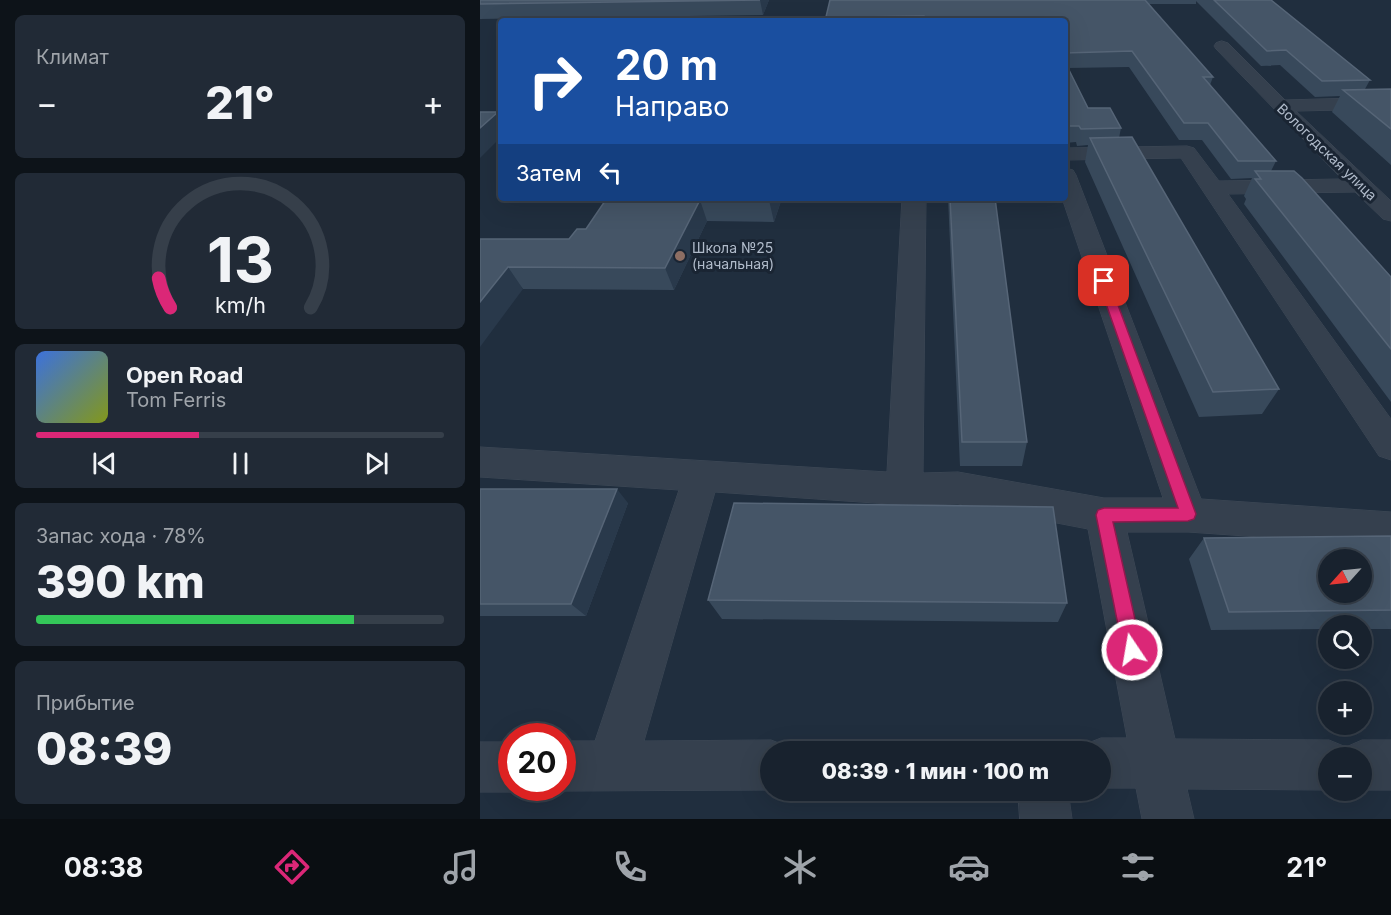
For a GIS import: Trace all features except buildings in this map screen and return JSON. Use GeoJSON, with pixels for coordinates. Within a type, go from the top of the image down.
{"type":"FeatureCollection","features":[{"type":"Feature","properties":{"kind":"street","name":"Вологодская улица"},"geometry":{"type":"LineString","coordinates":[[1222,46],[1262,89],[1391,214]]}},
{"type":"Feature","properties":{"kind":"street"},"geometry":{"type":"LineString","coordinates":[[1280,106],[1386,107]]}},
{"type":"Feature","properties":{"kind":"street"},"geometry":{"type":"LineString","coordinates":[[1068,154],[1187,152],[1391,446]]}},
{"type":"Feature","properties":{"kind":"street"},"geometry":{"type":"LineString","coordinates":[[1068,183],[1188,514]]}},
{"type":"Feature","properties":{"kind":"street"},"geometry":{"type":"LineString","coordinates":[[1212,188],[1361,186]]}},
{"type":"Feature","properties":{"kind":"street"},"geometry":{"type":"LineString","coordinates":[[904,489],[914,201]]}},
{"type":"Feature","properties":{"kind":"street"},"geometry":{"type":"LineString","coordinates":[[480,462],[904,489],[958,488],[1104,515],[1188,514],[1391,529]]}},
{"type":"Feature","properties":{"kind":"street"},"geometry":{"type":"LineString","coordinates":[[612,766],[702,476]]}},
{"type":"Feature","properties":{"kind":"street"},"geometry":{"type":"LineString","coordinates":[[1104,515],[1168,819]]}},
{"type":"Feature","properties":{"kind":"street"},"geometry":{"type":"LineString","coordinates":[[1111,763],[1318,765]]}},
{"type":"Feature","properties":{"kind":"street"},"geometry":{"type":"LineString","coordinates":[[576,766],[760,765]]}},
{"type":"Feature","properties":{"kind":"street"},"geometry":{"type":"LineString","coordinates":[[1372,765],[1391,765]]}},
{"type":"Feature","properties":{"kind":"street"},"geometry":{"type":"LineString","coordinates":[[480,767],[498,767]]}},
{"type":"Feature","properties":{"kind":"street"},"geometry":{"type":"LineString","coordinates":[[1044,801],[1046,819]]}},
{"type":"Feature","properties":{"kind":"place","name":"Школа №25 (начальная)"},"geometry":{"type":"Point","coordinates":[680,256]}},
{"type":"Feature","properties":{"kind":"route"},"geometry":{"type":"LineString","coordinates":[[1104,281],[1188,514],[1104,515],[1132,650]]}}]}
